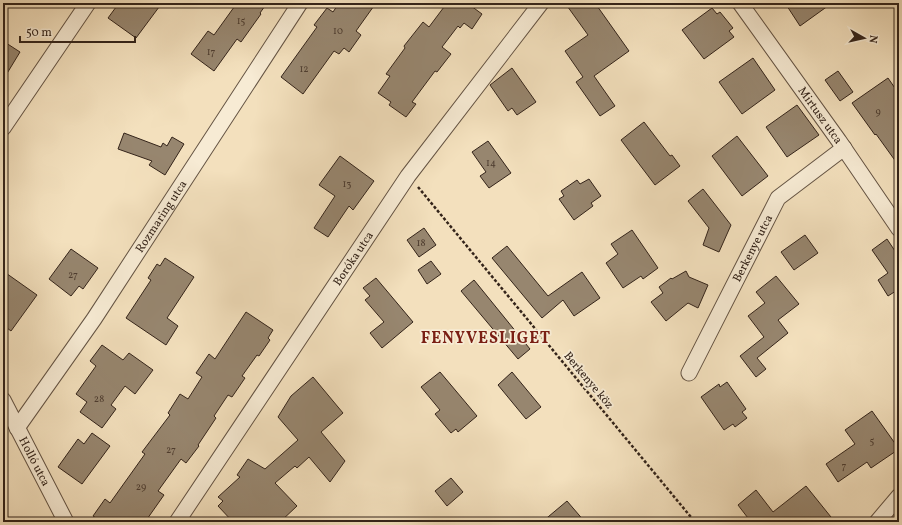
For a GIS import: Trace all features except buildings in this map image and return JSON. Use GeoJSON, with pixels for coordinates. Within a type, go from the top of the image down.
{"type":"FeatureCollection","features":[{"type":"Feature","properties":{"kind":"street"},"geometry":{"type":"LineString","coordinates":[[3,128],[88,3]]}},
{"type":"Feature","properties":{"kind":"street","name":"Rozmaring utca"},"geometry":{"type":"LineString","coordinates":[[17,428],[94,319],[300,3]]}},
{"type":"Feature","properties":{"kind":"street","name":"Boróka utca"},"geometry":{"type":"LineString","coordinates":[[177,522],[408,176],[541,3]]}},
{"type":"Feature","properties":{"kind":"street","name":"Mirtusz utca"},"geometry":{"type":"LineString","coordinates":[[740,3],[844,148],[899,229]]}},
{"type":"Feature","properties":{"kind":"street","name":"Berkenye utca"},"geometry":{"type":"LineString","coordinates":[[689,373],[778,198],[844,148]]}},
{"type":"Feature","properties":{"kind":"street","name":"Holló utca"},"geometry":{"type":"LineString","coordinates":[[3,400],[66,522]]}},
{"type":"Feature","properties":{"kind":"street"},"geometry":{"type":"LineString","coordinates":[[876,522],[899,496]]}},
{"type":"Feature","properties":{"kind":"path","name":"Berkenye köz"},"geometry":{"type":"LineString","coordinates":[[408,176],[695,522]]}},
{"type":"Feature","properties":{"kind":"district","name":"FENYVESLIGET"},"geometry":{"type":"Point","coordinates":[486,337]}}]}
